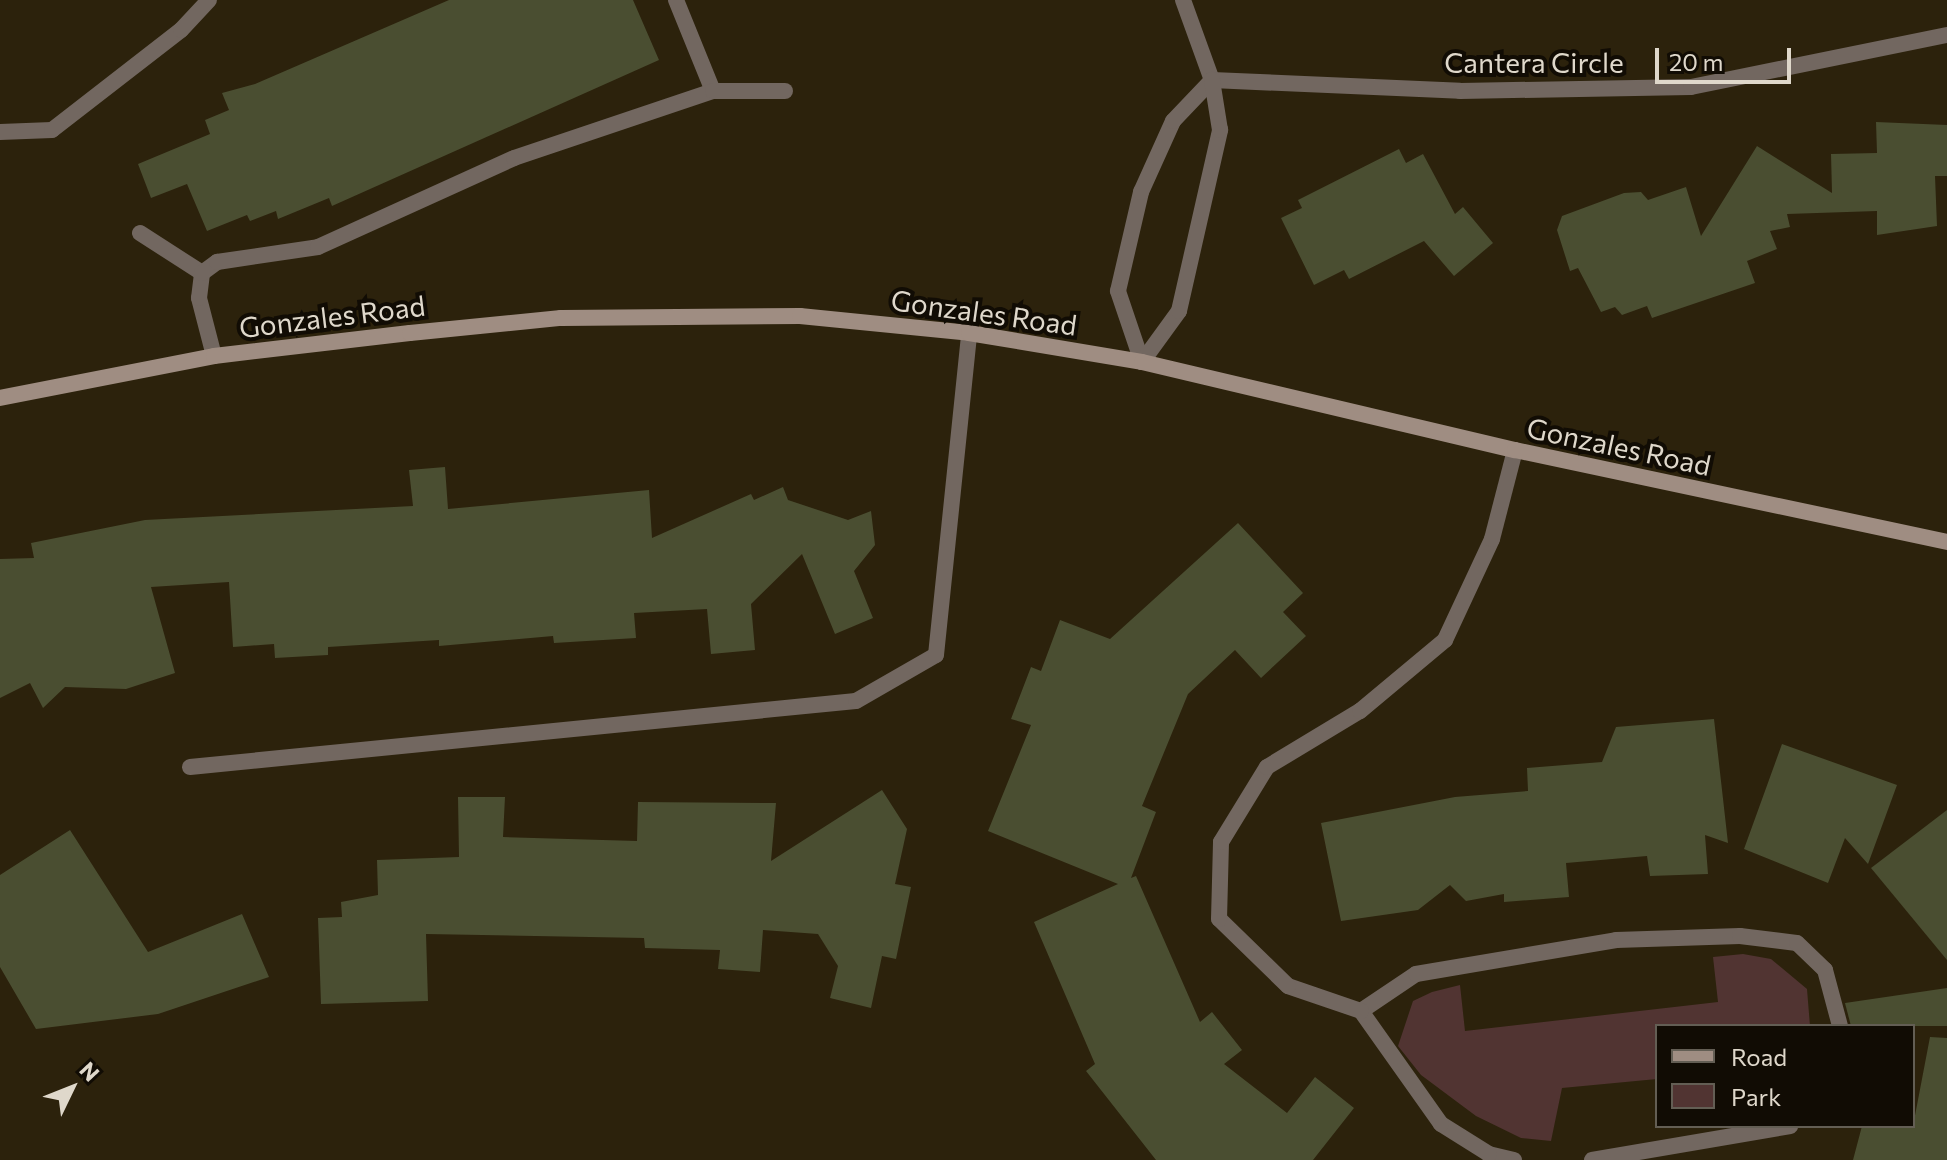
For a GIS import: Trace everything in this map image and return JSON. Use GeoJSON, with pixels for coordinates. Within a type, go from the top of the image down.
{"type":"FeatureCollection","features":[{"type":"Feature","properties":{"kind":"street"},"geometry":{"type":"LineString","coordinates":[[0,132],[52,130],[181,30],[209,0]]}},
{"type":"Feature","properties":{"kind":"street"},"geometry":{"type":"LineString","coordinates":[[676,0],[713,91]]}},
{"type":"Feature","properties":{"kind":"street"},"geometry":{"type":"LineString","coordinates":[[1142,362],[1179,311],[1220,130],[1212,80],[1183,0]]}},
{"type":"Feature","properties":{"kind":"street","name":"Cantera Circle"},"geometry":{"type":"LineString","coordinates":[[1212,80],[1460,91],[1691,87],[1947,35]]}},
{"type":"Feature","properties":{"kind":"street"},"geometry":{"type":"LineString","coordinates":[[1142,362],[1118,291],[1141,192],[1173,121],[1212,80]]}},
{"type":"Feature","properties":{"kind":"street"},"geometry":{"type":"LineString","coordinates":[[214,356],[199,298],[202,273],[217,262],[318,247],[514,158],[713,91],[785,91]]}},
{"type":"Feature","properties":{"kind":"street"},"geometry":{"type":"LineString","coordinates":[[140,233],[202,273]]}},
{"type":"Feature","properties":{"kind":"street","name":"Gonzales Road"},"geometry":{"type":"LineString","coordinates":[[0,398],[214,356],[592,317],[800,316],[969,333],[1142,362],[1515,450],[1947,542]]}},
{"type":"Feature","properties":{"kind":"street"},"geometry":{"type":"LineString","coordinates":[[190,767],[856,701],[936,655],[969,333]]}},
{"type":"Feature","properties":{"kind":"street"},"geometry":{"type":"LineString","coordinates":[[1514,1160],[1489,1154],[1441,1124],[1361,1011],[1288,986],[1219,919],[1221,842],[1267,767],[1360,711],[1445,640],[1492,539],[1515,450]]}},
{"type":"Feature","properties":{"kind":"street"},"geometry":{"type":"LineString","coordinates":[[1361,1011],[1416,974],[1616,940],[1740,936],[1797,943],[1825,970],[1839,1024]]}},
{"type":"Feature","properties":{"kind":"street"},"geometry":{"type":"LineString","coordinates":[[1592,1160],[1778,1128]]}},
{"type":"Feature","properties":{"kind":"green space"},"geometry":{"type":"Polygon","coordinates":[[[1743,954],[1771,959],[1807,989],[1810,1024],[1655,1024],[1655,1079],[1562,1088],[1551,1141],[1521,1138],[1476,1116],[1421,1075],[1398,1046],[1413,1001],[1460,985],[1465,1031],[1718,1002],[1713,957],[1743,954]]]}},
{"type":"Feature","properties":{"kind":"building"},"geometry":{"type":"Polygon","coordinates":[[[449,0],[633,0],[659,60],[332,206],[329,198],[278,219],[276,211],[250,221],[247,215],[207,231],[187,184],[151,198],[138,164],[210,134],[205,120],[229,110],[222,93],[255,84],[449,0]]]}},
{"type":"Feature","properties":{"kind":"building"},"geometry":{"type":"Polygon","coordinates":[[[1876,122],[1947,125],[1947,176],[1935,176],[1937,226],[1877,235],[1877,211],[1787,214],[1790,227],[1770,231],[1777,249],[1747,261],[1755,283],[1652,318],[1647,306],[1622,315],[1615,307],[1601,312],[1578,268],[1570,271],[1557,230],[1562,216],[1624,193],[1641,192],[1648,200],[1686,187],[1701,236],[1757,146],[1832,193],[1831,154],[1877,153],[1876,122]]]}},
{"type":"Feature","properties":{"kind":"building"},"geometry":{"type":"Polygon","coordinates":[[[1399,149],[1406,163],[1423,154],[1455,214],[1463,207],[1493,243],[1454,276],[1424,241],[1349,279],[1344,270],[1314,285],[1281,218],[1302,208],[1298,200],[1399,149]]]}},
{"type":"Feature","properties":{"kind":"building"},"geometry":{"type":"Polygon","coordinates":[[[445,467],[448,509],[649,490],[652,538],[751,494],[754,500],[783,487],[788,500],[848,520],[871,511],[875,545],[854,571],[873,618],[835,634],[802,554],[751,604],[755,650],[711,654],[707,609],[634,613],[636,638],[554,643],[553,636],[439,646],[439,640],[328,647],[328,655],[275,658],[274,644],[233,647],[229,582],[151,587],[175,673],[126,689],[65,687],[43,708],[30,683],[0,698],[0,559],[34,558],[31,543],[145,520],[413,506],[409,470],[445,467]]]}},
{"type":"Feature","properties":{"kind":"building"},"geometry":{"type":"Polygon","coordinates":[[[1238,523],[1303,593],[1283,612],[1306,636],[1261,678],[1235,650],[1188,694],[1142,806],[1156,812],[1131,878],[1136,876],[1200,1022],[1212,1012],[1242,1050],[1224,1064],[1287,1113],[1315,1077],[1354,1108],[1313,1160],[1156,1160],[1086,1071],[1095,1064],[1034,922],[1118,884],[988,831],[1031,725],[1011,719],[1031,667],[1041,671],[1060,620],[1110,639],[1238,523]]]}},
{"type":"Feature","properties":{"kind":"building"},"geometry":{"type":"Polygon","coordinates":[[[1714,719],[1728,843],[1705,835],[1708,874],[1650,876],[1647,856],[1566,863],[1569,897],[1504,902],[1504,894],[1466,901],[1450,885],[1418,910],[1341,921],[1321,823],[1455,797],[1528,791],[1527,768],[1602,762],[1616,727],[1714,719]]]}},
{"type":"Feature","properties":{"kind":"building"},"geometry":{"type":"Polygon","coordinates":[[[1782,744],[1897,785],[1868,864],[1845,838],[1828,883],[1744,849],[1782,744]]]}},
{"type":"Feature","properties":{"kind":"building"},"geometry":{"type":"Polygon","coordinates":[[[882,790],[907,829],[895,884],[911,887],[896,959],[882,956],[871,1008],[830,998],[838,966],[818,934],[763,930],[760,972],[718,969],[720,950],[645,948],[644,938],[426,934],[428,1001],[321,1004],[318,918],[342,917],[341,902],[378,895],[377,860],[459,857],[458,797],[505,797],[503,837],[637,841],[638,802],[776,803],[771,861],[882,790]]]}},
{"type":"Feature","properties":{"kind":"building"},"geometry":{"type":"Polygon","coordinates":[[[1947,810],[1947,960],[1871,868],[1947,810]]]}},
{"type":"Feature","properties":{"kind":"building"},"geometry":{"type":"Polygon","coordinates":[[[70,830],[148,952],[242,914],[269,977],[158,1014],[36,1029],[0,967],[0,875],[70,830]]]}},
{"type":"Feature","properties":{"kind":"building"},"geometry":{"type":"Polygon","coordinates":[[[1947,988],[1947,1026],[1850,1024],[1845,1003],[1947,988]]]}},
{"type":"Feature","properties":{"kind":"building"},"geometry":{"type":"Polygon","coordinates":[[[1930,1037],[1947,1038],[1947,1160],[1853,1160],[1861,1128],[1915,1128],[1930,1037]]]}}]}
